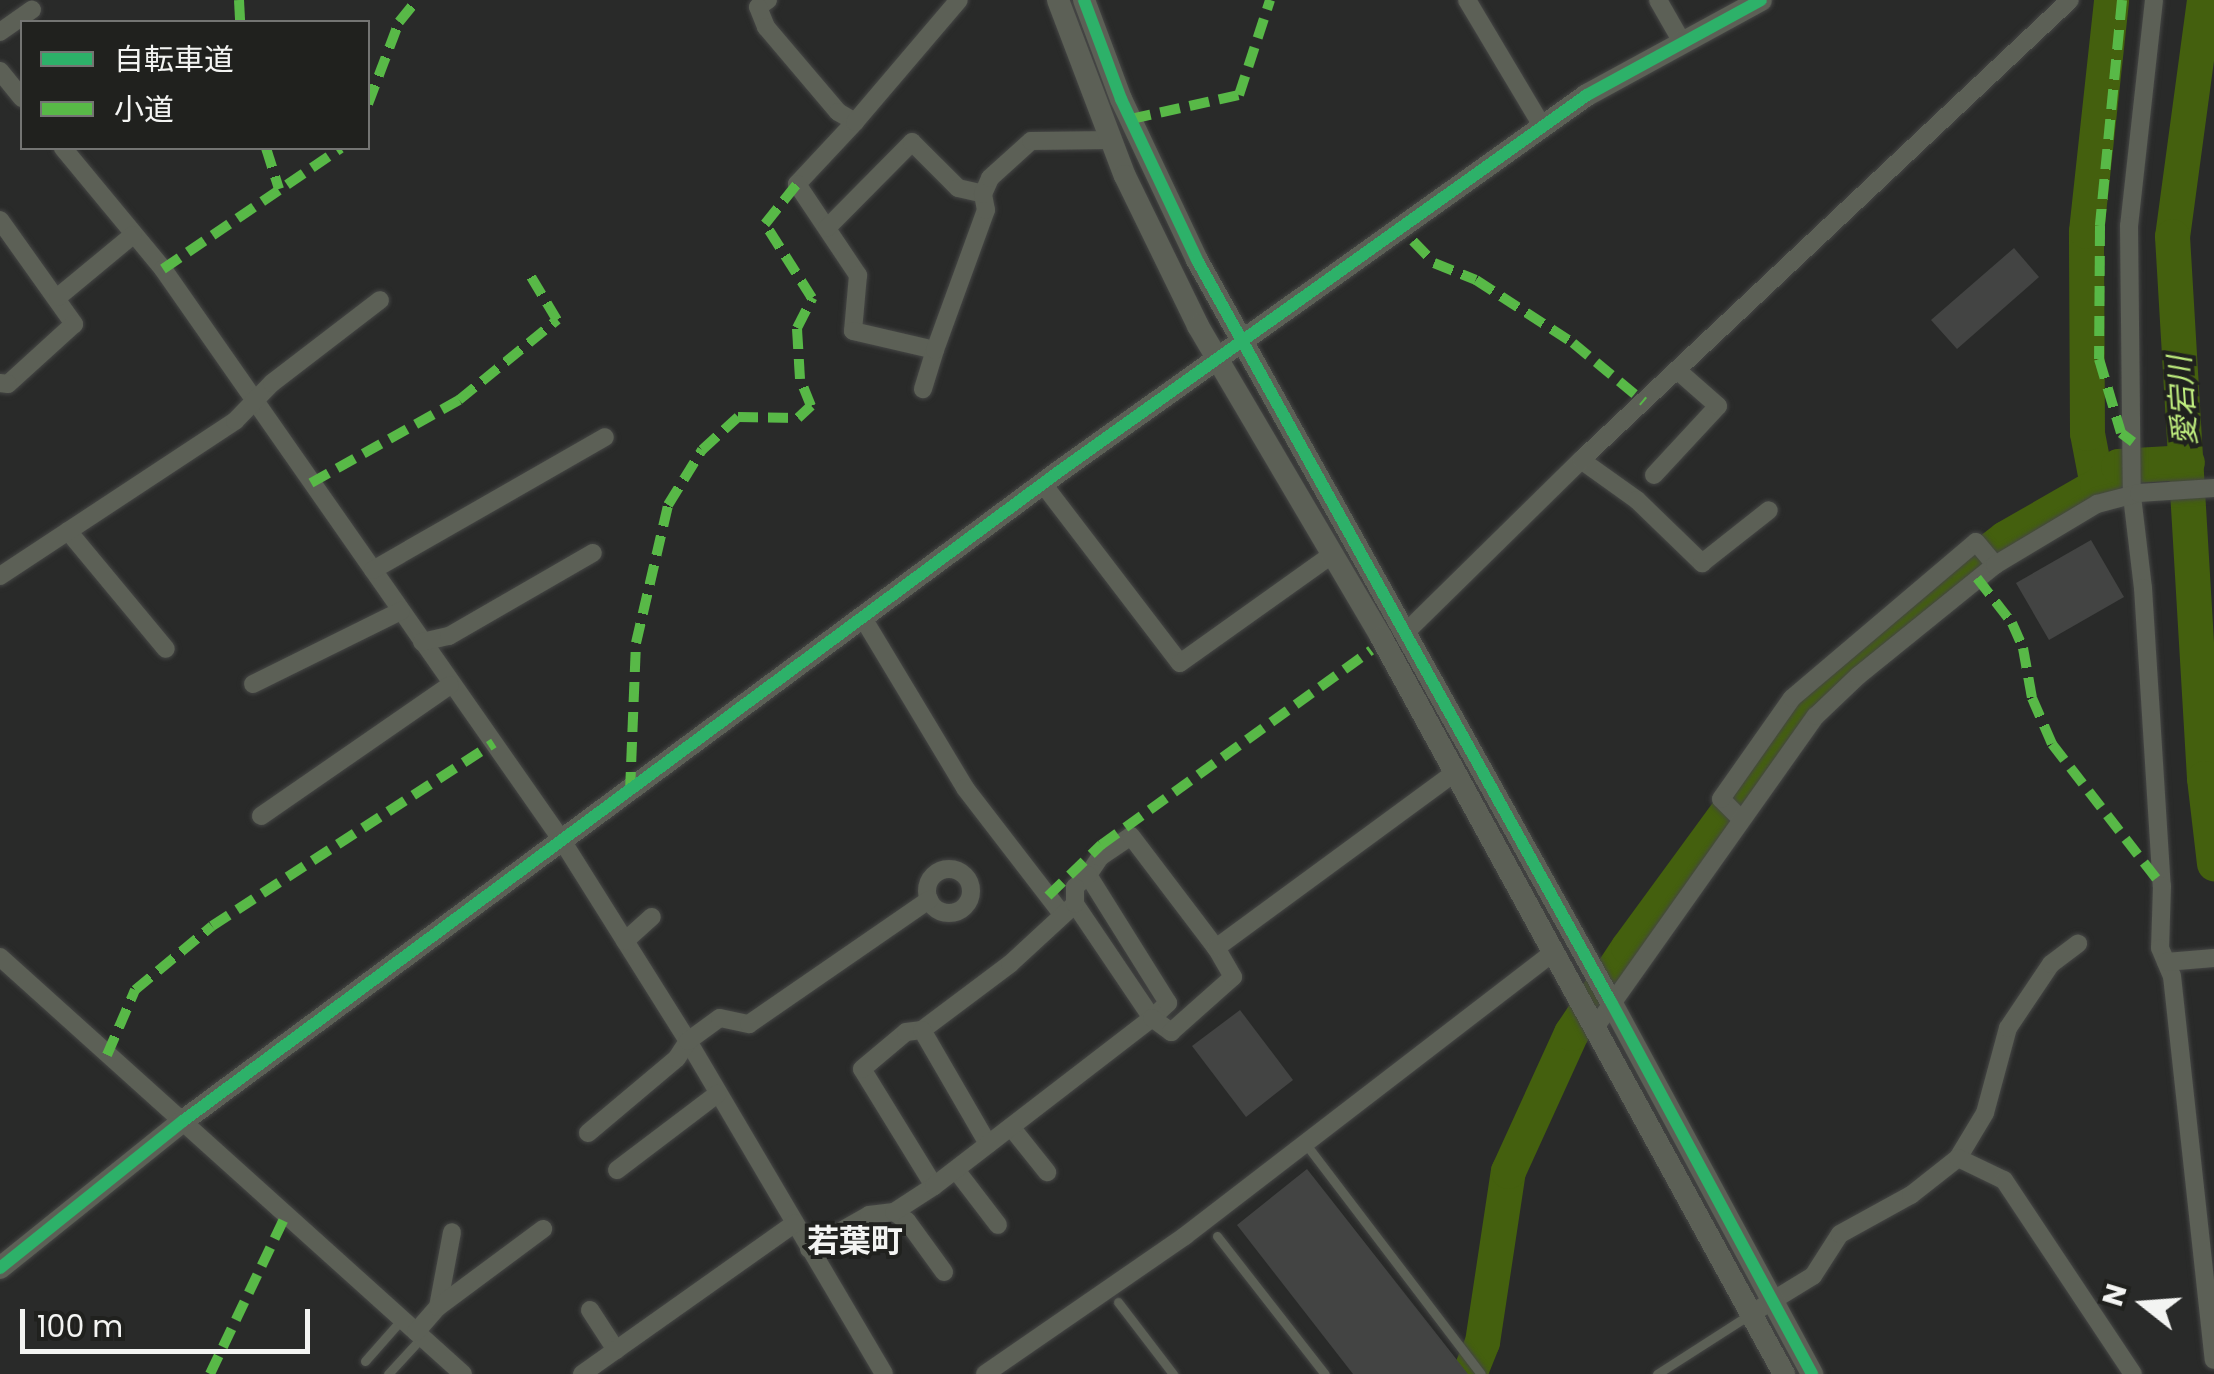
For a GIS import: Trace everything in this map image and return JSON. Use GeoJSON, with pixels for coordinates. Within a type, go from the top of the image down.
{"type":"FeatureCollection","features":[{"type":"Feature","properties":{"kind":"street"},"geometry":{"type":"LineString","coordinates":[[935,350],[853,331],[858,275],[797,184],[959,0]]}},
{"type":"Feature","properties":{"kind":"street"},"geometry":{"type":"LineString","coordinates":[[1058,0],[1111,140],[1190,310],[1333,554],[1784,1374]]}},
{"type":"Feature","properties":{"kind":"street"},"geometry":{"type":"LineString","coordinates":[[1084,0],[1121,99],[1198,260],[1610,999],[1812,1374]]}},
{"type":"Feature","properties":{"kind":"street"},"geometry":{"type":"LineString","coordinates":[[1467,0],[1542,126]]}},
{"type":"Feature","properties":{"kind":"street"},"geometry":{"type":"LineString","coordinates":[[1658,0],[1682,42]]}},
{"type":"Feature","properties":{"kind":"street"},"geometry":{"type":"LineString","coordinates":[[0,1268],[182,1121],[1043,484],[1587,95],[1760,0]]}},
{"type":"Feature","properties":{"kind":"street"},"geometry":{"type":"LineString","coordinates":[[1406,632],[1581,460],[2070,0]]}},
{"type":"Feature","properties":{"kind":"street"},"geometry":{"type":"LineString","coordinates":[[2154,0],[2128,226],[2134,490],[2162,886],[2160,948],[2172,976],[2214,1360]]}},
{"type":"Feature","properties":{"kind":"street"},"geometry":{"type":"LineString","coordinates":[[759,2],[766,26],[838,112],[854,122]]}},
{"type":"Feature","properties":{"kind":"street"},"geometry":{"type":"LineString","coordinates":[[0,32],[32,10]]}},
{"type":"Feature","properties":{"kind":"street"},"geometry":{"type":"LineString","coordinates":[[0,71],[20,96]]}},
{"type":"Feature","properties":{"kind":"street"},"geometry":{"type":"LineString","coordinates":[[923,389],[986,210],[983,194],[990,178],[1031,141],[1111,140]]}},
{"type":"Feature","properties":{"kind":"street"},"geometry":{"type":"LineString","coordinates":[[827,228],[912,142],[958,188],[983,194]]}},
{"type":"Feature","properties":{"kind":"street"},"geometry":{"type":"LineString","coordinates":[[65,150],[162,269],[563,842],[688,1041],[884,1374]]}},
{"type":"Feature","properties":{"kind":"street"},"geometry":{"type":"LineString","coordinates":[[0,220],[58,296],[74,324],[8,384],[0,383]]}},
{"type":"Feature","properties":{"kind":"street"},"geometry":{"type":"LineString","coordinates":[[58,296],[133,235]]}},
{"type":"Feature","properties":{"kind":"street"},"geometry":{"type":"LineString","coordinates":[[0,576],[256,404],[272,383],[380,300]]}},
{"type":"Feature","properties":{"kind":"street"},"geometry":{"type":"LineString","coordinates":[[1654,475],[1718,406],[1677,370]]}},
{"type":"Feature","properties":{"kind":"street"},"geometry":{"type":"LineString","coordinates":[[373,570],[605,437]]}},
{"type":"Feature","properties":{"kind":"street"},"geometry":{"type":"LineString","coordinates":[[1581,460],[1637,500],[1702,563],[1769,510]]}},
{"type":"Feature","properties":{"kind":"street"},"geometry":{"type":"LineString","coordinates":[[1043,484],[1180,663],[1333,554]]}},
{"type":"Feature","properties":{"kind":"street"},"geometry":{"type":"LineString","coordinates":[[1592,1025],[1816,716],[1858,676],[1994,564],[2097,504],[2134,490],[2214,488]]}},
{"type":"Feature","properties":{"kind":"street"},"geometry":{"type":"LineString","coordinates":[[68,531],[166,649]]}},
{"type":"Feature","properties":{"kind":"street"},"geometry":{"type":"LineString","coordinates":[[1741,818],[1720,799],[1792,698],[1976,542],[1994,564]]}},
{"type":"Feature","properties":{"kind":"street"},"geometry":{"type":"LineString","coordinates":[[422,642],[450,636],[593,552]]}},
{"type":"Feature","properties":{"kind":"street"},"geometry":{"type":"LineString","coordinates":[[1912,595],[1930,614]]}},
{"type":"Feature","properties":{"kind":"street"},"geometry":{"type":"LineString","coordinates":[[252,684],[401,611]]}},
{"type":"Feature","properties":{"kind":"street"},"geometry":{"type":"LineString","coordinates":[[863,618],[965,788],[1068,909],[1152,1018],[1170,1032],[1233,977],[1216,948],[1131,836],[1100,857],[1076,887],[1068,909],[1010,964],[922,1030],[906,1032],[862,1069],[934,1186]]}},
{"type":"Feature","properties":{"kind":"street"},"geometry":{"type":"LineString","coordinates":[[1838,657],[1858,676]]}},
{"type":"Feature","properties":{"kind":"street"},"geometry":{"type":"LineString","coordinates":[[262,816],[450,685]]}},
{"type":"Feature","properties":{"kind":"street"},"geometry":{"type":"LineString","coordinates":[[1769,733],[1791,749]]}},
{"type":"Feature","properties":{"kind":"street"},"geometry":{"type":"LineString","coordinates":[[1216,948],[1454,773]]}},
{"type":"Feature","properties":{"kind":"street"},"geometry":{"type":"LineString","coordinates":[[809,1249],[869,1216],[894,1212],[934,1186],[1168,1003],[1088,875]]}},
{"type":"Feature","properties":{"kind":"street"},"geometry":{"type":"LineString","coordinates":[[588,1133],[677,1058],[688,1041],[720,1018],[750,1024],[929,900]]}},
{"type":"Feature","properties":{"kind":"street"},"geometry":{"type":"LineString","coordinates":[[625,940],[652,918]]}},
{"type":"Feature","properties":{"kind":"street"},"geometry":{"type":"LineString","coordinates":[[1749,1315],[1813,1276],[1840,1234],[1910,1195],[1958,1158],[1984,1113],[2008,1028],[2050,964],[2078,944]]}},
{"type":"Feature","properties":{"kind":"street"},"geometry":{"type":"LineString","coordinates":[[984,1374],[1185,1236],[1553,953]]}},
{"type":"Feature","properties":{"kind":"street"},"geometry":{"type":"LineString","coordinates":[[0,957],[463,1374]]}},
{"type":"Feature","properties":{"kind":"street"},"geometry":{"type":"LineString","coordinates":[[2166,962],[2214,958]]}},
{"type":"Feature","properties":{"kind":"street"},"geometry":{"type":"LineString","coordinates":[[922,1030],[988,1144]]}},
{"type":"Feature","properties":{"kind":"street"},"geometry":{"type":"LineString","coordinates":[[617,1170],[717,1094]]}},
{"type":"Feature","properties":{"kind":"street"},"geometry":{"type":"LineString","coordinates":[[1011,1127],[1047,1172]]}},
{"type":"Feature","properties":{"kind":"street"},"geometry":{"type":"LineString","coordinates":[[1958,1158],[2004,1180],[2133,1374]]}},
{"type":"Feature","properties":{"kind":"street"},"geometry":{"type":"LineString","coordinates":[[956,1170],[998,1225]]}},
{"type":"Feature","properties":{"kind":"street"},"geometry":{"type":"LineString","coordinates":[[894,1212],[906,1221],[944,1272]]}},
{"type":"Feature","properties":{"kind":"street"},"geometry":{"type":"LineString","coordinates":[[582,1374],[794,1223]]}},
{"type":"Feature","properties":{"kind":"street"},"geometry":{"type":"LineString","coordinates":[[413,1329],[543,1230]]}},
{"type":"Feature","properties":{"kind":"street"},"geometry":{"type":"LineString","coordinates":[[438,1307],[452,1232]]}},
{"type":"Feature","properties":{"kind":"street"},"geometry":{"type":"LineString","coordinates":[[590,1310],[616,1350]]}},
{"type":"Feature","properties":{"kind":"lane"},"geometry":{"type":"LineString","coordinates":[[1305,1143],[1481,1374]]}},
{"type":"Feature","properties":{"kind":"lane"},"geometry":{"type":"LineString","coordinates":[[1218,1236],[1326,1374]]}},
{"type":"Feature","properties":{"kind":"lane"},"geometry":{"type":"LineString","coordinates":[[1118,1302],[1173,1374]]}},
{"type":"Feature","properties":{"kind":"lane"},"geometry":{"type":"LineString","coordinates":[[1657,1374],[1749,1315]]}},
{"type":"Feature","properties":{"kind":"lane"},"geometry":{"type":"LineString","coordinates":[[365,1360],[413,1329]]}},
{"type":"Feature","properties":{"kind":"lane"},"geometry":{"type":"LineString","coordinates":[[388,1374],[413,1329]]}},
{"type":"Feature","properties":{"kind":"building"},"geometry":{"type":"Polygon","coordinates":[[[2014,248],[2039,277],[1957,349],[1931,320],[2014,248]]]}},
{"type":"Feature","properties":{"kind":"building"},"geometry":{"type":"Polygon","coordinates":[[[2091,540],[2124,597],[2049,640],[2016,583],[2091,540]]]}},
{"type":"Feature","properties":{"kind":"building"},"geometry":{"type":"Polygon","coordinates":[[[1240,1010],[1293,1080],[1246,1117],[1192,1046],[1240,1010]]]}},
{"type":"Feature","properties":{"kind":"building"},"geometry":{"type":"Polygon","coordinates":[[[1307,1169],[1468,1374],[1353,1374],[1237,1225],[1307,1169]]]}},
{"type":"Feature","properties":{"kind":"waterway"},"geometry":{"type":"LineString","coordinates":[[2097,485],[2087,433],[2086,231],[2111,0]]}},
{"type":"Feature","properties":{"kind":"waterway","name":"愛宕川"},"geometry":{"type":"LineString","coordinates":[[2204,0],[2172,236],[2204,778],[2214,863]]}},
{"type":"Feature","properties":{"kind":"waterway"},"geometry":{"type":"LineString","coordinates":[[1469,1374],[1482,1342],[1508,1171],[1571,1033],[1628,947],[1803,708],[1876,638],[2005,538],[2097,485],[2118,466],[2187,462]]}},
{"type":"Feature","properties":{"kind":"marked path"},"geometry":{"type":"LineString","coordinates":[[239,0],[240,20]]}},
{"type":"Feature","properties":{"kind":"marked path"},"geometry":{"type":"LineString","coordinates":[[370,99],[399,22],[417,0]]}},
{"type":"Feature","properties":{"kind":"marked path"},"geometry":{"type":"LineString","coordinates":[[1131,119],[1239,95],[1270,0]]}},
{"type":"Feature","properties":{"kind":"marked path"},"geometry":{"type":"LineString","coordinates":[[2122,0],[2100,226],[2099,359],[2121,433],[2133,442]]}},
{"type":"Feature","properties":{"kind":"marked path"},"geometry":{"type":"LineString","coordinates":[[267,150],[279,189]]}},
{"type":"Feature","properties":{"kind":"marked path"},"geometry":{"type":"LineString","coordinates":[[163,269],[338,150]]}},
{"type":"Feature","properties":{"kind":"marked path"},"geometry":{"type":"LineString","coordinates":[[630,792],[636,643],[668,505],[702,450],[738,417],[798,418],[811,406],[800,379],[797,328],[812,298],[765,224],[797,184]]}},
{"type":"Feature","properties":{"kind":"marked path"},"geometry":{"type":"LineString","coordinates":[[1413,241],[1434,263],[1476,280],[1573,343],[1644,402]]}},
{"type":"Feature","properties":{"kind":"marked path"},"geometry":{"type":"LineString","coordinates":[[311,483],[459,400],[557,320],[527,270]]}},
{"type":"Feature","properties":{"kind":"marked path"},"geometry":{"type":"LineString","coordinates":[[1977,578],[2012,623],[2023,648],[2032,698],[2052,744],[2162,886]]}},
{"type":"Feature","properties":{"kind":"marked path"},"geometry":{"type":"LineString","coordinates":[[1048,896],[1101,845],[1371,650]]}},
{"type":"Feature","properties":{"kind":"marked path"},"geometry":{"type":"LineString","coordinates":[[107,1055],[135,990],[212,926],[494,743]]}},
{"type":"Feature","properties":{"kind":"marked path"},"geometry":{"type":"LineString","coordinates":[[210,1374],[286,1215]]}},
{"type":"Feature","properties":{"kind":"cycle path"},"geometry":{"type":"LineString","coordinates":[[1084,0],[1121,99],[1197,260],[1611,1002],[1812,1374]]}},
{"type":"Feature","properties":{"kind":"cycle path"},"geometry":{"type":"LineString","coordinates":[[0,1268],[183,1121],[1057,473],[1587,95],[1761,0]]}},
{"type":"Feature","properties":{"kind":"district","name":"若葉町"},"geometry":{"type":"Point","coordinates":[855,1241]}}]}
